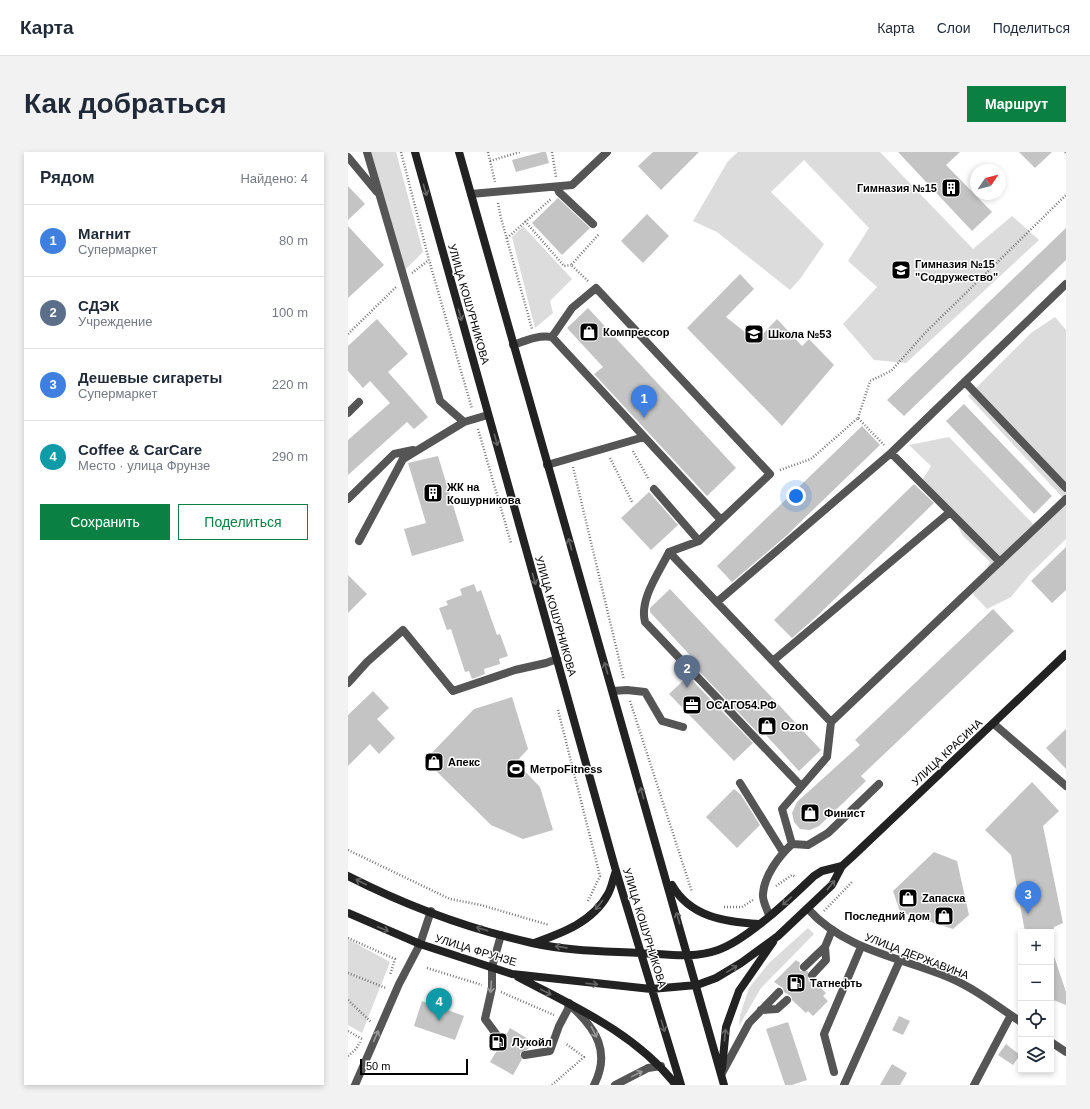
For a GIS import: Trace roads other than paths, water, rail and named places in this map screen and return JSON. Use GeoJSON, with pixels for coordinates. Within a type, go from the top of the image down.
{"type":"FeatureCollection","features":[{"type":"Feature","properties":{"kind":"main road","name":"УЛИЦА КОШУРНИКОВА"},"geometry":{"type":"LineString","coordinates":[[415,152],[616,871],[681,1085]]}},
{"type":"Feature","properties":{"kind":"main road"},"geometry":{"type":"LineString","coordinates":[[459,152],[547,465],[689,956],[724,1085]]}},
{"type":"Feature","properties":{"kind":"main road","name":"УЛИЦА КРАСИНА"},"geometry":{"type":"LineString","coordinates":[[697,985],[716,978],[741,963],[778,936],[832,885],[842,866],[994,724],[1066,654]]}},
{"type":"Feature","properties":{"kind":"main road","name":"УЛИЦА КРАСИНА"},"geometry":{"type":"LineString","coordinates":[[641,953],[689,956],[719,950],[746,934],[822,871],[842,866]]}},
{"type":"Feature","properties":{"kind":"main road"},"geometry":{"type":"LineString","coordinates":[[533,943],[560,934],[588,919],[608,894],[616,871]]}},
{"type":"Feature","properties":{"kind":"main road"},"geometry":{"type":"LineString","coordinates":[[664,871],[678,896],[704,915],[732,923],[759,924]]}},
{"type":"Feature","properties":{"kind":"main road","name":"УЛИЦА ФРУНЗЕ"},"geometry":{"type":"LineString","coordinates":[[348,876],[386,895],[431,912],[501,935],[533,943],[587,951],[641,953]]}},
{"type":"Feature","properties":{"kind":"main road","name":"УЛИЦА ФРУНЗЕ"},"geometry":{"type":"LineString","coordinates":[[348,913],[420,944],[462,959],[512,974],[651,989],[697,985]]}},
{"type":"Feature","properties":{"kind":"main road"},"geometry":{"type":"LineString","coordinates":[[721,1074],[726,1027],[739,991],[778,936]]}},
{"type":"Feature","properties":{"kind":"main road"},"geometry":{"type":"LineString","coordinates":[[512,974],[600,1019],[661,1066],[676,1085]]}},
{"type":"Feature","properties":{"kind":"street"},"geometry":{"type":"LineString","coordinates":[[367,152],[440,401],[464,422]]}},
{"type":"Feature","properties":{"kind":"street"},"geometry":{"type":"LineString","coordinates":[[471,194],[497,191],[558,189],[572,185],[607,152]]}},
{"type":"Feature","properties":{"kind":"street"},"geometry":{"type":"LineString","coordinates":[[348,157],[380,195]]}},
{"type":"Feature","properties":{"kind":"street"},"geometry":{"type":"LineString","coordinates":[[558,189],[592,224]]}},
{"type":"Feature","properties":{"kind":"street"},"geometry":{"type":"LineString","coordinates":[[717,602],[891,453],[1066,284]]}},
{"type":"Feature","properties":{"kind":"street"},"geometry":{"type":"LineString","coordinates":[[552,337],[572,308],[596,288],[770,474],[699,541],[669,552],[645,600],[643,612],[645,622],[801,786]]}},
{"type":"Feature","properties":{"kind":"street"},"geometry":{"type":"LineString","coordinates":[[513,345],[535,337],[552,337],[721,520]]}},
{"type":"Feature","properties":{"kind":"street"},"geometry":{"type":"LineString","coordinates":[[965,382],[1066,488]]}},
{"type":"Feature","properties":{"kind":"street"},"geometry":{"type":"LineString","coordinates":[[348,413],[359,402]]}},
{"type":"Feature","properties":{"kind":"street"},"geometry":{"type":"LineString","coordinates":[[359,541],[403,459],[464,422],[488,415]]}},
{"type":"Feature","properties":{"kind":"street"},"geometry":{"type":"LineString","coordinates":[[547,465],[644,437]]}},
{"type":"Feature","properties":{"kind":"street"},"geometry":{"type":"LineString","coordinates":[[348,500],[394,454],[420,449]]}},
{"type":"Feature","properties":{"kind":"street"},"geometry":{"type":"LineString","coordinates":[[891,453],[1000,562]]}},
{"type":"Feature","properties":{"kind":"street"},"geometry":{"type":"LineString","coordinates":[[654,489],[699,541]]}},
{"type":"Feature","properties":{"kind":"street"},"geometry":{"type":"LineString","coordinates":[[792,844],[782,809],[827,757],[831,722],[1066,499]]}},
{"type":"Feature","properties":{"kind":"street"},"geometry":{"type":"LineString","coordinates":[[774,660],[950,512]]}},
{"type":"Feature","properties":{"kind":"street"},"geometry":{"type":"LineString","coordinates":[[669,552],[774,660],[831,722]]}},
{"type":"Feature","properties":{"kind":"street"},"geometry":{"type":"LineString","coordinates":[[348,684],[367,662],[404,630],[453,691],[515,670],[557,659]]}},
{"type":"Feature","properties":{"kind":"street"},"geometry":{"type":"LineString","coordinates":[[613,691],[626,690],[645,692],[662,721],[683,727]]}},
{"type":"Feature","properties":{"kind":"street"},"geometry":{"type":"LineString","coordinates":[[994,724],[1066,786]]}},
{"type":"Feature","properties":{"kind":"street"},"geometry":{"type":"LineString","coordinates":[[740,783],[783,852]]}},
{"type":"Feature","properties":{"kind":"street"},"geometry":{"type":"LineString","coordinates":[[769,915],[763,895],[771,870],[783,852],[792,844],[808,845],[828,833],[879,784]]}},
{"type":"Feature","properties":{"kind":"street","name":"УЛИЦА ДЕРЖАВИНА"},"geometry":{"type":"LineString","coordinates":[[808,909],[816,918],[832,930],[861,947],[948,977],[984,995],[1018,1020]]}},
{"type":"Feature","properties":{"kind":"street"},"geometry":{"type":"LineString","coordinates":[[355,1085],[402,978],[420,944],[431,912]]}},
{"type":"Feature","properties":{"kind":"street"},"geometry":{"type":"LineString","coordinates":[[804,967],[825,947],[832,930]]}},
{"type":"Feature","properties":{"kind":"street"},"geometry":{"type":"LineString","coordinates":[[501,935],[492,967],[492,988],[485,1019],[502,1042]]}},
{"type":"Feature","properties":{"kind":"street"},"geometry":{"type":"LineString","coordinates":[[812,975],[826,960],[825,947]]}},
{"type":"Feature","properties":{"kind":"street"},"geometry":{"type":"LineString","coordinates":[[834,1072],[824,1034],[861,947]]}},
{"type":"Feature","properties":{"kind":"street"},"geometry":{"type":"LineString","coordinates":[[844,1085],[900,960]]}},
{"type":"Feature","properties":{"kind":"street"},"geometry":{"type":"LineString","coordinates":[[721,1074],[749,1023],[779,992]]}},
{"type":"Feature","properties":{"kind":"street"},"geometry":{"type":"LineString","coordinates":[[761,1010],[777,1010],[787,1000]]}},
{"type":"Feature","properties":{"kind":"street"},"geometry":{"type":"LineString","coordinates":[[524,1055],[550,1052],[559,1026],[568,1009],[569,1003]]}},
{"type":"Feature","properties":{"kind":"street"},"geometry":{"type":"LineString","coordinates":[[569,1003],[589,1022],[596,1034],[600,1046],[601,1060],[598,1077],[594,1085]]}},
{"type":"Feature","properties":{"kind":"street"},"geometry":{"type":"LineString","coordinates":[[974,1085],[1011,1015]]}},
{"type":"Feature","properties":{"kind":"street"},"geometry":{"type":"LineString","coordinates":[[1054,1044],[1066,1052]]}},
{"type":"Feature","properties":{"kind":"street"},"geometry":{"type":"LineString","coordinates":[[615,1085],[648,1068],[661,1066]]}},
{"type":"Feature","properties":{"kind":"place","name":"Гимназия №15"},"geometry":{"type":"Point","coordinates":[951,188]}},
{"type":"Feature","properties":{"kind":"place","name":"Гимназия №15 \"Содружество\""},"geometry":{"type":"Point","coordinates":[901,270]}},
{"type":"Feature","properties":{"kind":"place","name":"Компрессор"},"geometry":{"type":"Point","coordinates":[589,332]}},
{"type":"Feature","properties":{"kind":"place","name":"Школа №53"},"geometry":{"type":"Point","coordinates":[754,334]}},
{"type":"Feature","properties":{"kind":"place","name":"Магнит"},"geometry":{"type":"Point","coordinates":[644,418]}},
{"type":"Feature","properties":{"kind":"place","name":"ЖК на Кошурникова"},"geometry":{"type":"Point","coordinates":[433,493]}},
{"type":"Feature","properties":{"kind":"place","name":"СДЭК"},"geometry":{"type":"Point","coordinates":[687,688]}},
{"type":"Feature","properties":{"kind":"place","name":"ОСАГО54.РФ"},"geometry":{"type":"Point","coordinates":[692,705]}},
{"type":"Feature","properties":{"kind":"place","name":"Ozon"},"geometry":{"type":"Point","coordinates":[767,726]}},
{"type":"Feature","properties":{"kind":"place","name":"Апекс"},"geometry":{"type":"Point","coordinates":[434,762]}},
{"type":"Feature","properties":{"kind":"place","name":"МетроFitness"},"geometry":{"type":"Point","coordinates":[516,769]}},
{"type":"Feature","properties":{"kind":"place","name":"Финист"},"geometry":{"type":"Point","coordinates":[810,813]}},
{"type":"Feature","properties":{"kind":"place","name":"Zапаска"},"geometry":{"type":"Point","coordinates":[908,898]}},
{"type":"Feature","properties":{"kind":"place","name":"Дешевые сигареты"},"geometry":{"type":"Point","coordinates":[1028,914]}},
{"type":"Feature","properties":{"kind":"place","name":"Последний дом"},"geometry":{"type":"Point","coordinates":[944,916]}},
{"type":"Feature","properties":{"kind":"place","name":"Татнефть"},"geometry":{"type":"Point","coordinates":[796,983]}},
{"type":"Feature","properties":{"kind":"place","name":"Coffee & CarCare"},"geometry":{"type":"Point","coordinates":[439,1021]}},
{"type":"Feature","properties":{"kind":"place","name":"Лукойл"},"geometry":{"type":"Point","coordinates":[498,1042]}}]}
